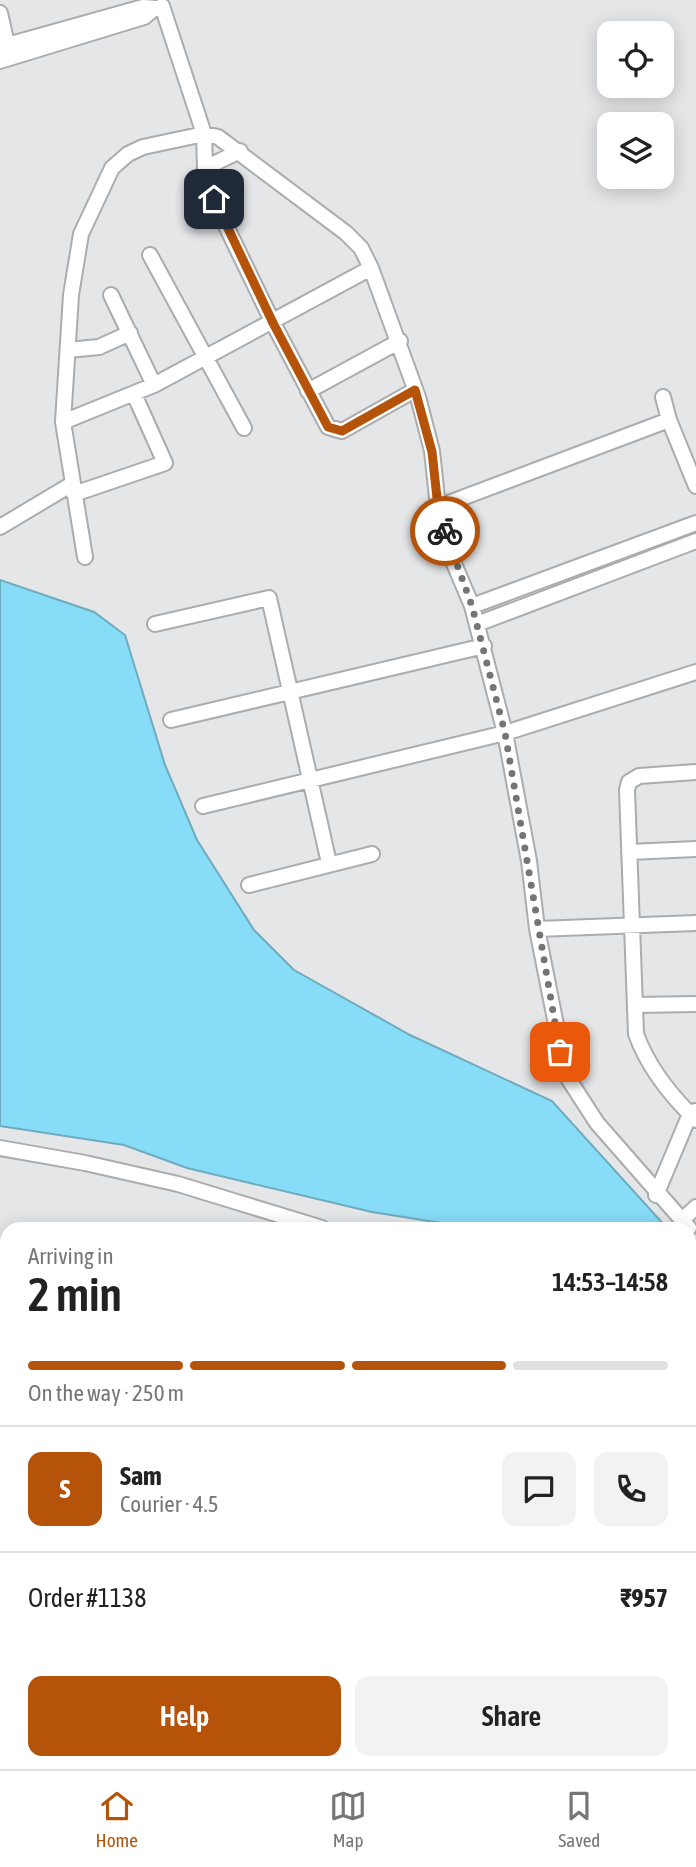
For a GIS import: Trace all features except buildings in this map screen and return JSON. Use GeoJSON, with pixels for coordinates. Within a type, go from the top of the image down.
{"type":"FeatureCollection","features":[{"type":"Feature","properties":{"kind":"street"},"geometry":{"type":"LineString","coordinates":[[0,13],[4,53],[144,17],[163,5],[204,134],[205,168],[214,199],[273,323],[328,427],[342,431],[415,390]]}},
{"type":"Feature","properties":{"kind":"street"},"geometry":{"type":"LineString","coordinates":[[85,557],[63,422],[71,295],[82,234],[113,168],[128,154],[143,147],[204,134],[218,138],[346,233],[361,248],[371,268],[400,341],[415,390],[432,452],[438,507],[484,646],[505,733],[529,861],[537,929],[566,1075],[597,1124],[682,1222]]}},
{"type":"Feature","properties":{"kind":"street"},"geometry":{"type":"LineString","coordinates":[[205,168],[240,152]]}},
{"type":"Feature","properties":{"kind":"street"},"geometry":{"type":"LineString","coordinates":[[150,255],[244,428]]}},
{"type":"Feature","properties":{"kind":"street"},"geometry":{"type":"LineString","coordinates":[[63,422],[154,385],[371,268]]}},
{"type":"Feature","properties":{"kind":"street"},"geometry":{"type":"LineString","coordinates":[[111,295],[154,385]]}},
{"type":"Feature","properties":{"kind":"street"},"geometry":{"type":"LineString","coordinates":[[68,350],[99,347],[130,333]]}},
{"type":"Feature","properties":{"kind":"street"},"geometry":{"type":"LineString","coordinates":[[308,391],[400,341]]}},
{"type":"Feature","properties":{"kind":"street"},"geometry":{"type":"LineString","coordinates":[[0,527],[73,489],[165,463],[134,394]]}},
{"type":"Feature","properties":{"kind":"street"},"geometry":{"type":"LineString","coordinates":[[663,397],[669,420],[696,486]]}},
{"type":"Feature","properties":{"kind":"street"},"geometry":{"type":"LineString","coordinates":[[438,507],[669,420]]}},
{"type":"Feature","properties":{"kind":"street"},"geometry":{"type":"LineString","coordinates":[[472,606],[696,523]]}},
{"type":"Feature","properties":{"kind":"street"},"geometry":{"type":"LineString","coordinates":[[477,624],[696,541]]}},
{"type":"Feature","properties":{"kind":"street"},"geometry":{"type":"LineString","coordinates":[[155,624],[269,598],[329,863]]}},
{"type":"Feature","properties":{"kind":"street"},"geometry":{"type":"LineString","coordinates":[[171,720],[484,646]]}},
{"type":"Feature","properties":{"kind":"street"},"geometry":{"type":"LineString","coordinates":[[202,806],[505,733],[696,672]]}},
{"type":"Feature","properties":{"kind":"street"},"geometry":{"type":"LineString","coordinates":[[656,1195],[694,1115],[667,1088],[642,1050],[636,1034],[629,782],[639,776],[696,772]]}},
{"type":"Feature","properties":{"kind":"street"},"geometry":{"type":"LineString","coordinates":[[629,852],[696,849]]}},
{"type":"Feature","properties":{"kind":"street"},"geometry":{"type":"LineString","coordinates":[[249,885],[372,854]]}},
{"type":"Feature","properties":{"kind":"street"},"geometry":{"type":"LineString","coordinates":[[537,929],[696,923]]}},
{"type":"Feature","properties":{"kind":"street"},"geometry":{"type":"LineString","coordinates":[[635,1005],[696,1004]]}},
{"type":"Feature","properties":{"kind":"street"},"geometry":{"type":"LineString","coordinates":[[0,1148],[85,1163],[178,1184],[302,1222]]}},
{"type":"Feature","properties":{"kind":"water"},"geometry":{"type":"Polygon","coordinates":[[[0,580],[94,612],[125,635],[165,765],[197,840],[254,930],[294,970],[410,1035],[552,1101],[662,1222],[435,1222],[372,1212],[187,1168],[124,1145],[0,1126],[0,580]]]}},
{"type":"Feature","properties":{"kind":"way so far"},"geometry":{"type":"LineString","coordinates":[[445,531],[484,646],[505,733],[560,1052]]}},
{"type":"Feature","properties":{"kind":"route"},"geometry":{"type":"LineString","coordinates":[[214,199],[273,323],[328,427],[342,431],[415,390],[432,452],[438,507],[445,531]]}}]}
